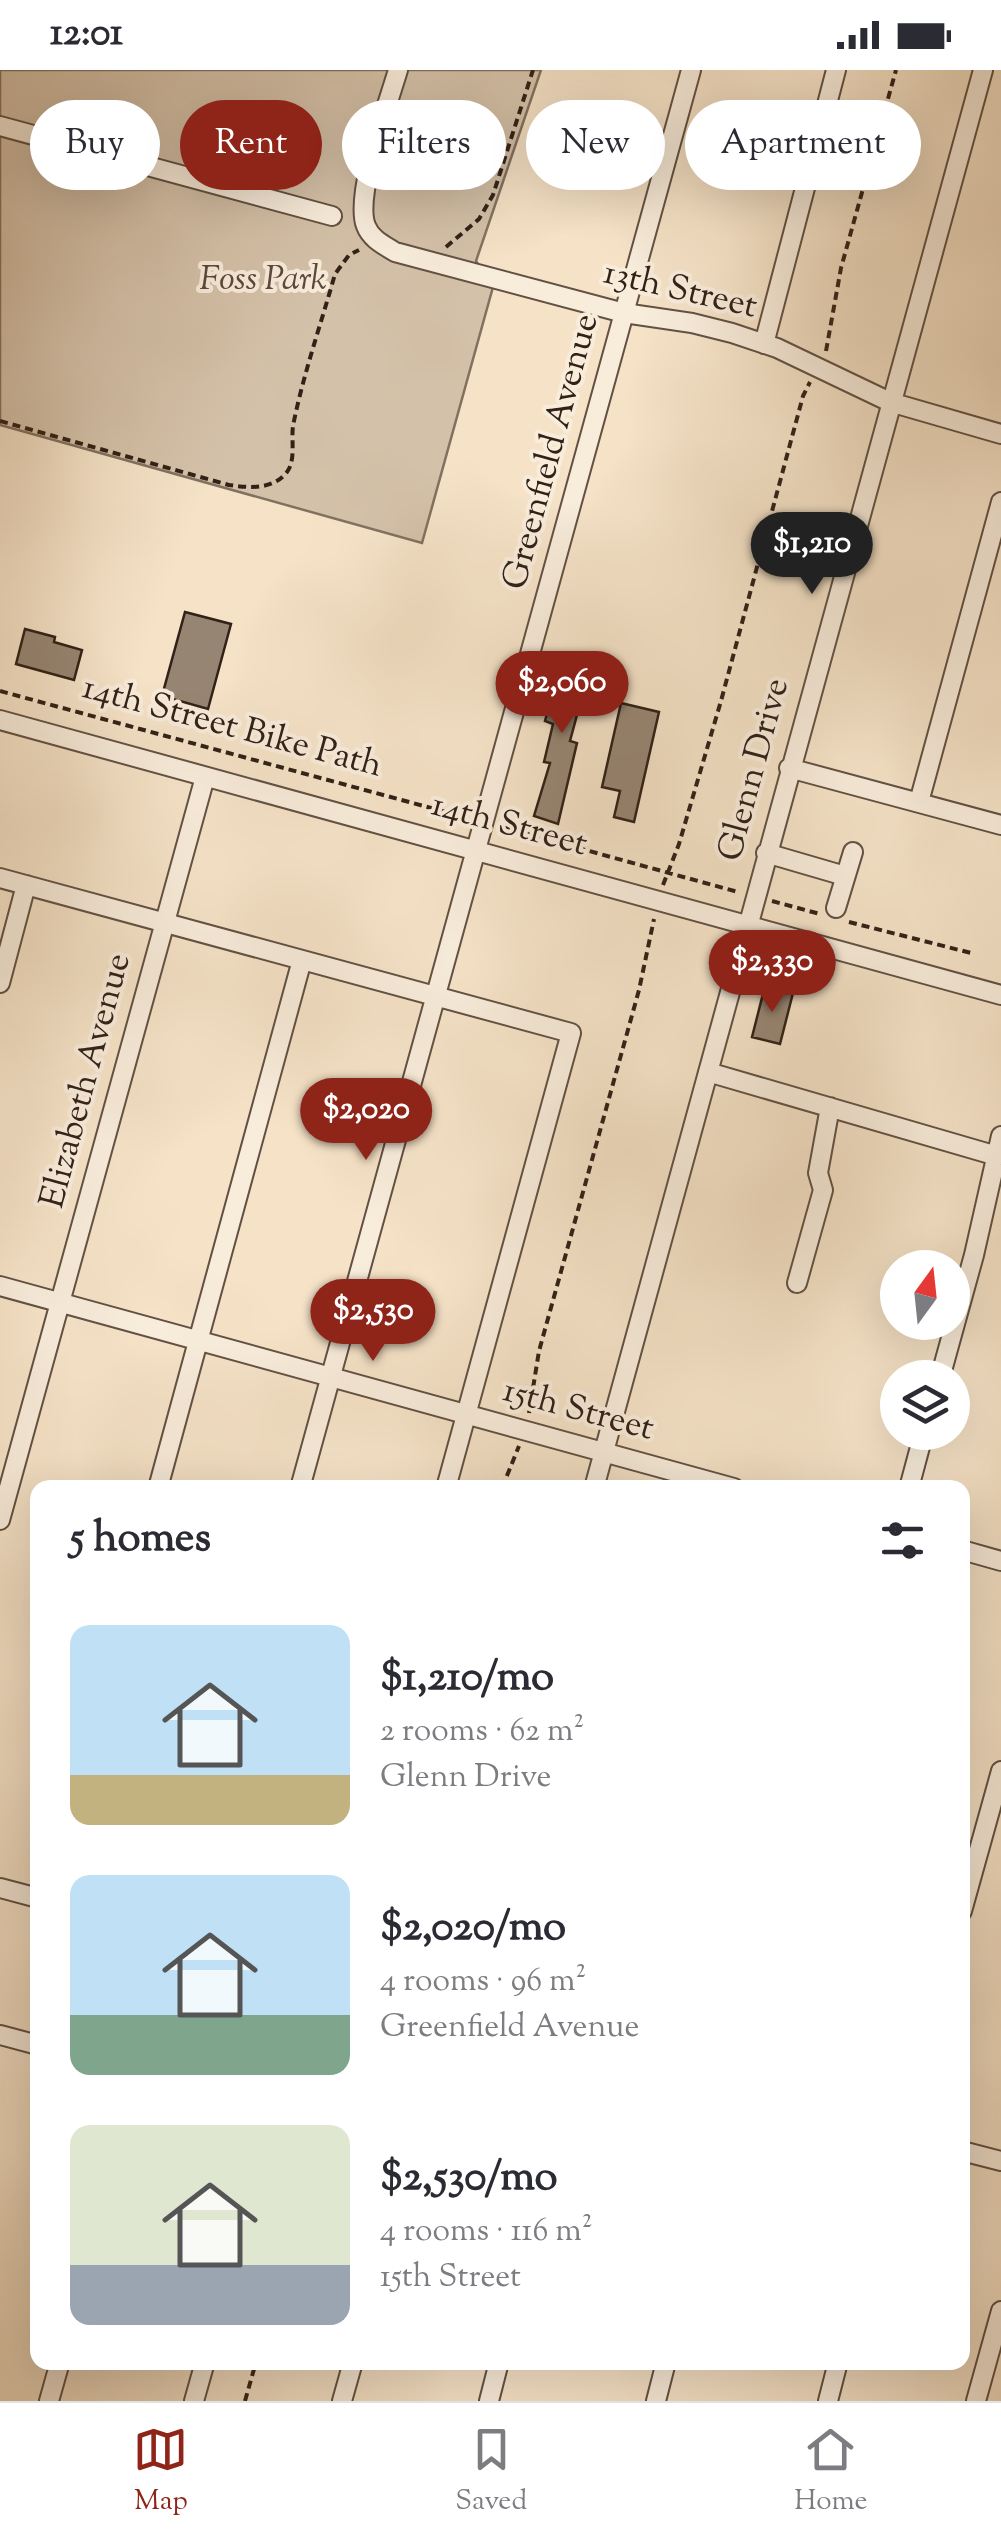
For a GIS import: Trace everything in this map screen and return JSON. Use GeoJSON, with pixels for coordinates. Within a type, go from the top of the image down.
{"type":"FeatureCollection","features":[{"type":"Feature","properties":{"kind":"street"},"geometry":{"type":"LineString","coordinates":[[385,246],[368,230],[362,205],[398,70]]}},
{"type":"Feature","properties":{"kind":"street","name":"Greenfield Avenue"},"geometry":{"type":"LineString","coordinates":[[302,1480],[691,70]]}},
{"type":"Feature","properties":{"kind":"street"},"geometry":{"type":"LineString","coordinates":[[764,344],[836,70]]}},
{"type":"Feature","properties":{"kind":"street","name":"Glenn Drive"},"geometry":{"type":"LineString","coordinates":[[596,1480],[982,70]]}},
{"type":"Feature","properties":{"kind":"street"},"geometry":{"type":"LineString","coordinates":[[0,126],[332,216]]}},
{"type":"Feature","properties":{"kind":"street","name":"13th Street"},"geometry":{"type":"LineString","coordinates":[[385,246],[434,263],[624,313],[692,323],[764,344],[890,402],[1001,434]]}},
{"type":"Feature","properties":{"kind":"street"},"geometry":{"type":"LineString","coordinates":[[919,802],[1001,502]]}},
{"type":"Feature","properties":{"kind":"street","name":"14th Street"},"geometry":{"type":"LineString","coordinates":[[0,720],[1001,996]]}},
{"type":"Feature","properties":{"kind":"street"},"geometry":{"type":"LineString","coordinates":[[790,768],[1001,824]]}},
{"type":"Feature","properties":{"kind":"street","name":"Elizabeth Avenue"},"geometry":{"type":"LineString","coordinates":[[0,1520],[205,776]]}},
{"type":"Feature","properties":{"kind":"street"},"geometry":{"type":"LineString","coordinates":[[836,908],[852,852]]}},
{"type":"Feature","properties":{"kind":"street"},"geometry":{"type":"LineString","coordinates":[[766,854],[846,876]]}},
{"type":"Feature","properties":{"kind":"street"},"geometry":{"type":"LineString","coordinates":[[0,878],[571,1034],[448,1480]]}},
{"type":"Feature","properties":{"kind":"street"},"geometry":{"type":"LineString","coordinates":[[0,983],[26,886]]}},
{"type":"Feature","properties":{"kind":"street"},"geometry":{"type":"LineString","coordinates":[[160,1480],[302,960]]}},
{"type":"Feature","properties":{"kind":"street"},"geometry":{"type":"LineString","coordinates":[[708,1072],[830,1108],[999,1149],[945,1360]]}},
{"type":"Feature","properties":{"kind":"street"},"geometry":{"type":"LineString","coordinates":[[798,1283],[823,1190],[818,1172],[830,1108]]}},
{"type":"Feature","properties":{"kind":"street","name":"15th Street"},"geometry":{"type":"LineString","coordinates":[[0,1286],[705,1480]]}},
{"type":"Feature","properties":{"kind":"street"},"geometry":{"type":"LineString","coordinates":[[911,1480],[919,1450]]}},
{"type":"Feature","properties":{"kind":"street"},"geometry":{"type":"LineString","coordinates":[[970,1552],[1001,1561]]}},
{"type":"Feature","properties":{"kind":"street"},"geometry":{"type":"LineString","coordinates":[[970,1883],[1001,1772]]}},
{"type":"Feature","properties":{"kind":"street"},"geometry":{"type":"LineString","coordinates":[[0,1888],[30,1896]]}},
{"type":"Feature","properties":{"kind":"street"},"geometry":{"type":"LineString","coordinates":[[0,2037],[30,2043]]}},
{"type":"Feature","properties":{"kind":"street"},"geometry":{"type":"LineString","coordinates":[[970,2153],[1001,2161]]}},
{"type":"Feature","properties":{"kind":"street"},"geometry":{"type":"LineString","coordinates":[[976,2401],[1001,2311]]}},
{"type":"Feature","properties":{"kind":"street"},"geometry":{"type":"LineString","coordinates":[[49,2401],[58,2370]]}},
{"type":"Feature","properties":{"kind":"street"},"geometry":{"type":"LineString","coordinates":[[194,2401],[203,2370]]}},
{"type":"Feature","properties":{"kind":"street"},"geometry":{"type":"LineString","coordinates":[[342,2401],[351,2370]]}},
{"type":"Feature","properties":{"kind":"street"},"geometry":{"type":"LineString","coordinates":[[489,2401],[497,2370]]}},
{"type":"Feature","properties":{"kind":"street"},"geometry":{"type":"LineString","coordinates":[[656,2401],[664,2370]]}},
{"type":"Feature","properties":{"kind":"street"},"geometry":{"type":"LineString","coordinates":[[828,2401],[836,2370]]}},
{"type":"Feature","properties":{"kind":"path"},"geometry":{"type":"LineString","coordinates":[[434,263],[446,247],[480,218],[493,195],[533,70]]}},
{"type":"Feature","properties":{"kind":"path"},"geometry":{"type":"LineString","coordinates":[[822,361],[830,340],[842,268],[896,70]]}},
{"type":"Feature","properties":{"kind":"path"},"geometry":{"type":"LineString","coordinates":[[0,421],[229,485],[268,485],[285,475],[292,464],[293,428],[335,274],[349,255],[385,246]]}},
{"type":"Feature","properties":{"kind":"path"},"geometry":{"type":"LineString","coordinates":[[664,880],[679,844],[803,396],[812,376]]}},
{"type":"Feature","properties":{"kind":"path","name":"14th Street Bike Path"},"geometry":{"type":"LineString","coordinates":[[0,691],[740,892]]}},
{"type":"Feature","properties":{"kind":"path"},"geometry":{"type":"LineString","coordinates":[[768,900],[974,954]]}},
{"type":"Feature","properties":{"kind":"path"},"geometry":{"type":"LineString","coordinates":[[529,1414],[538,1350],[639,990],[654,920]]}},
{"type":"Feature","properties":{"kind":"path"},"geometry":{"type":"LineString","coordinates":[[505,1480],[518,1450]]}},
{"type":"Feature","properties":{"kind":"path"},"geometry":{"type":"LineString","coordinates":[[245,2401],[254,2370]]}},
{"type":"Feature","properties":{"kind":"green space","name":"Foss Park"},"geometry":{"type":"Polygon","coordinates":[[[0,70],[541,70],[531,100],[526,100],[526,114],[506,173],[506,100],[342,100],[342,190],[500,190],[476,261],[493,287],[422,543],[0,425],[0,70]]]}},
{"type":"Feature","properties":{"kind":"building"},"geometry":{"type":"Polygon","coordinates":[[[185,612],[231,624],[208,709],[162,696],[185,612]]]}},
{"type":"Feature","properties":{"kind":"building"},"geometry":{"type":"Polygon","coordinates":[[[25,629],[82,650],[74,680],[16,664],[25,629]]]}},
{"type":"Feature","properties":{"kind":"building"},"geometry":{"type":"Polygon","coordinates":[[[563,655],[591,663],[570,741],[577,743],[558,824],[534,816],[550,763],[544,762],[553,724],[545,721],[563,655]]]}},
{"type":"Feature","properties":{"kind":"building"},"geometry":{"type":"Polygon","coordinates":[[[621,703],[659,712],[634,822],[614,817],[620,791],[602,787],[621,703]]]}},
{"type":"Feature","properties":{"kind":"building"},"geometry":{"type":"Polygon","coordinates":[[[765,986],[793,993],[780,1044],[752,1037],[765,986]]]}}]}
